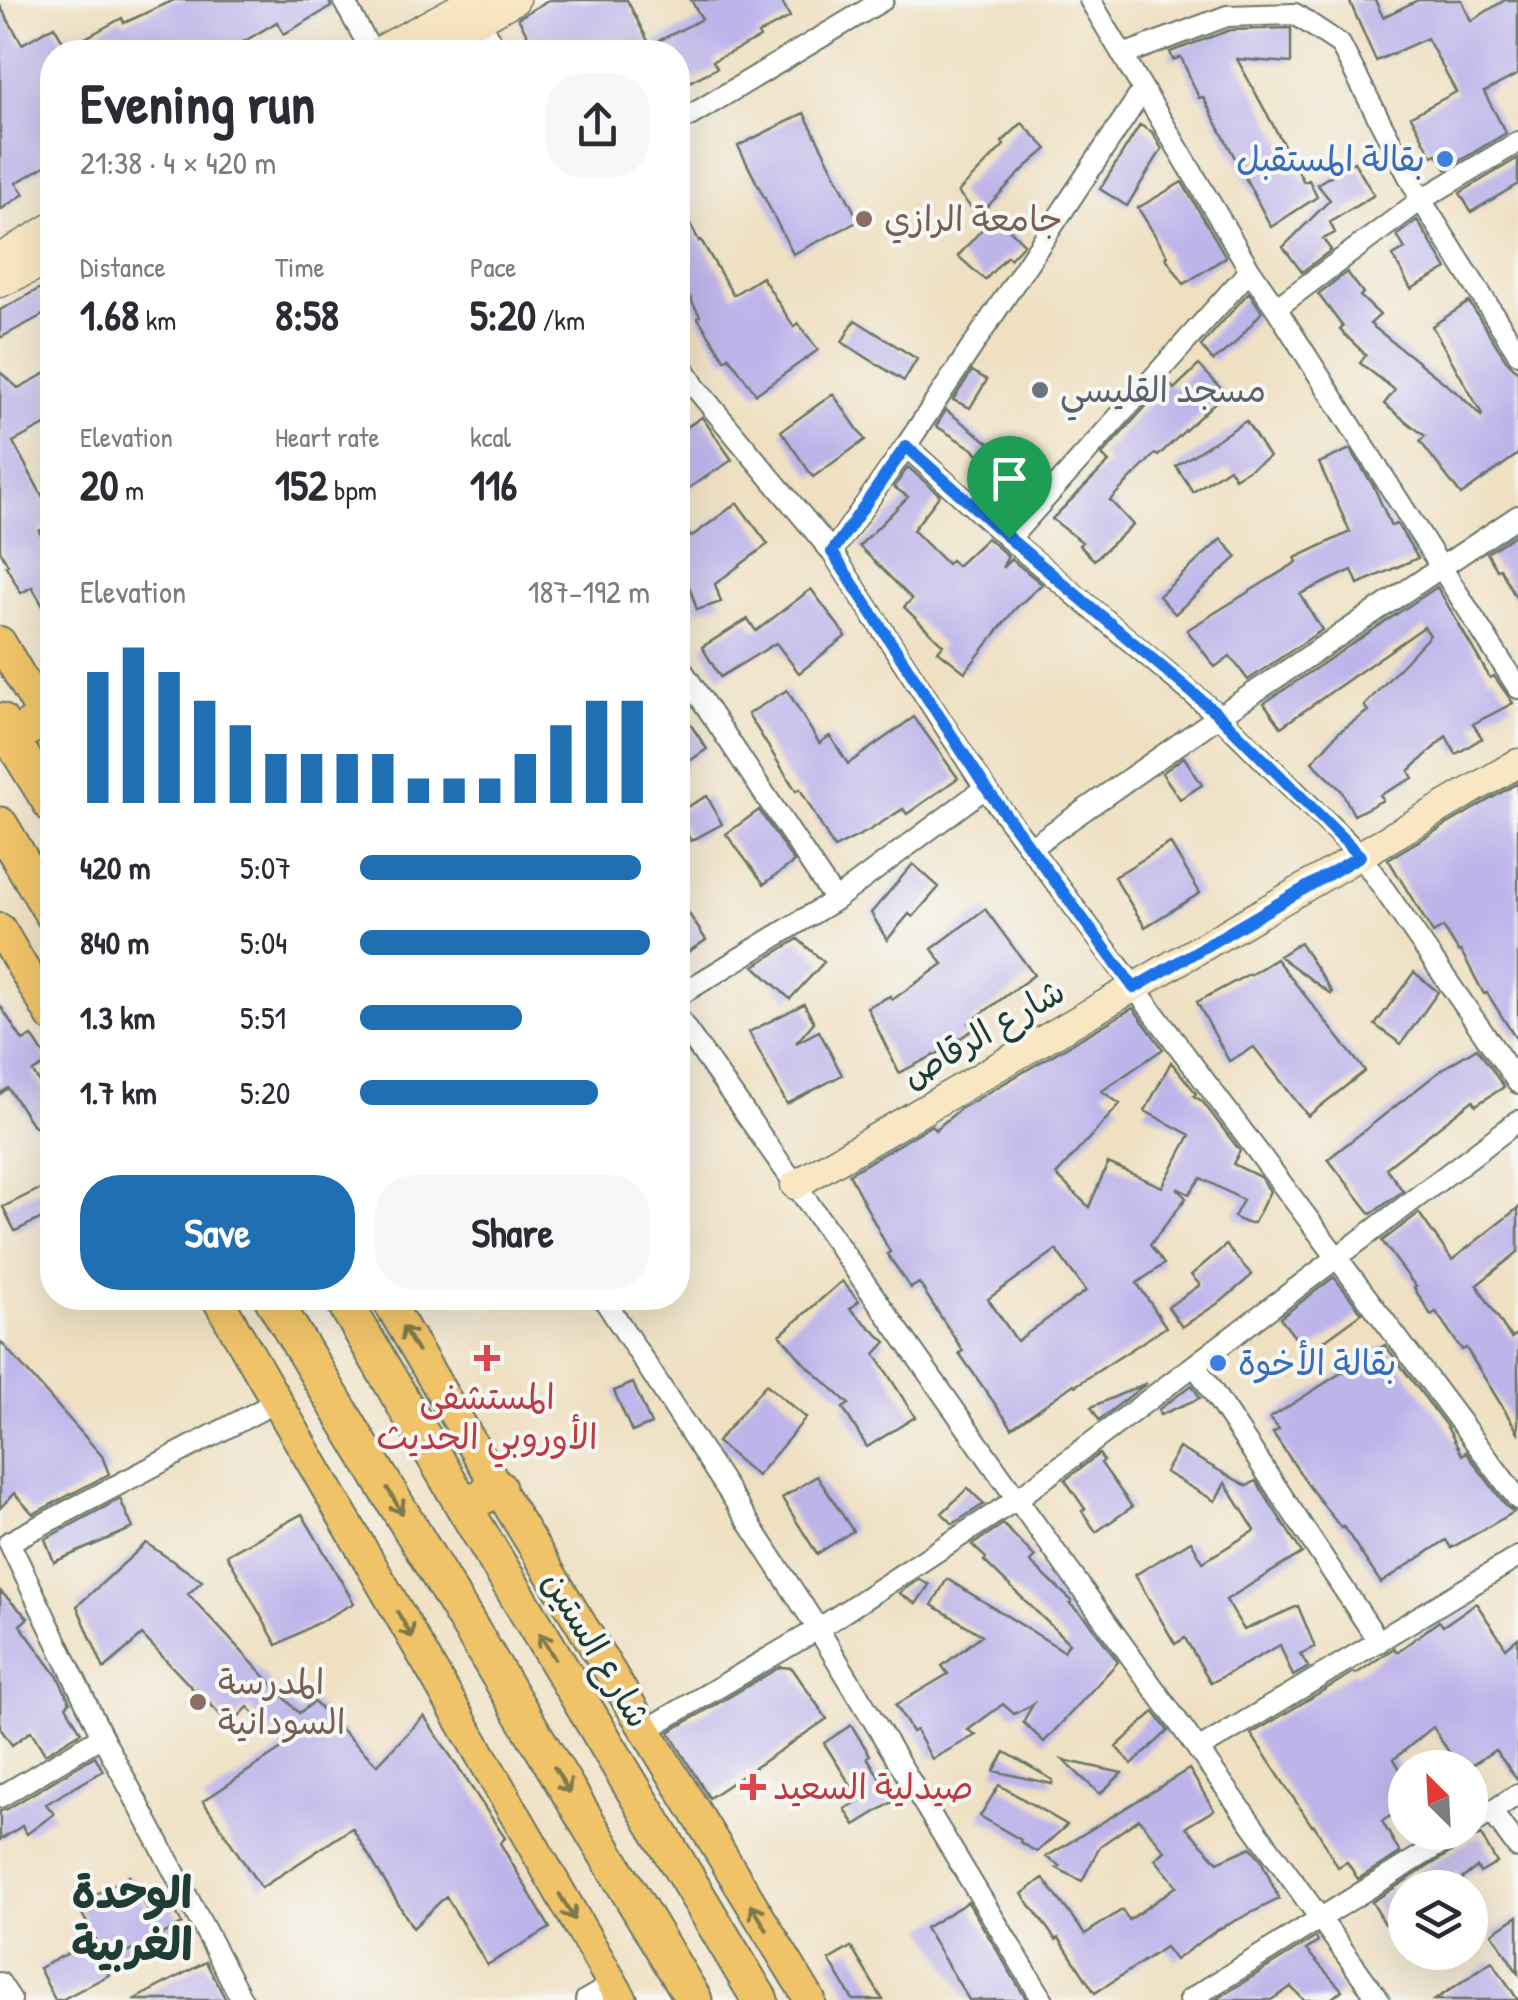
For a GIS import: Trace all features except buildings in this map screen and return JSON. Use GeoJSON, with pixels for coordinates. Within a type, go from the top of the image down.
{"type":"FeatureCollection","features":[{"type":"Feature","properties":{"kind":"highway"},"geometry":{"type":"LineString","coordinates":[[40,725],[6,730],[40,785]]}},
{"type":"Feature","properties":{"kind":"highway"},"geometry":{"type":"LineString","coordinates":[[0,826],[40,893]]}},
{"type":"Feature","properties":{"kind":"highway"},"geometry":{"type":"LineString","coordinates":[[279,1310],[694,2000]]}},
{"type":"Feature","properties":{"kind":"highway","name":"شارع الستين"},"geometry":{"type":"LineString","coordinates":[[349,1310],[760,2000]]}},
{"type":"Feature","properties":{"kind":"highway"},"geometry":{"type":"LineString","coordinates":[[464,1507],[498,1488]]}},
{"type":"Feature","properties":{"kind":"main road"},"geometry":{"type":"LineString","coordinates":[[0,642],[40,709]]}},
{"type":"Feature","properties":{"kind":"main road"},"geometry":{"type":"LineString","coordinates":[[0,929],[40,997]]}},
{"type":"Feature","properties":{"kind":"main road"},"geometry":{"type":"LineString","coordinates":[[224,1310],[607,1995]]}},
{"type":"Feature","properties":{"kind":"main road","name":"شارع الستين"},"geometry":{"type":"LineString","coordinates":[[393,1310],[810,2000]]}},
{"type":"Feature","properties":{"kind":"street"},"geometry":{"type":"LineString","coordinates":[[342,0],[367,40]]}},
{"type":"Feature","properties":{"kind":"street"},"geometry":{"type":"LineString","coordinates":[[401,40],[474,8],[516,0]]}},
{"type":"Feature","properties":{"kind":"street"},"geometry":{"type":"LineString","coordinates":[[690,116],[883,0]]}},
{"type":"Feature","properties":{"kind":"street"},"geometry":{"type":"LineString","coordinates":[[1090,0],[1250,270],[1518,688]]}},
{"type":"Feature","properties":{"kind":"street"},"geometry":{"type":"LineString","coordinates":[[436,40],[474,8]]}},
{"type":"Feature","properties":{"kind":"street"},"geometry":{"type":"LineString","coordinates":[[474,8],[491,40]]}},
{"type":"Feature","properties":{"kind":"street"},"geometry":{"type":"LineString","coordinates":[[1122,55],[1228,16],[1294,14],[1340,44],[1421,200],[1518,353]]}},
{"type":"Feature","properties":{"kind":"street"},"geometry":{"type":"LineString","coordinates":[[832,552],[1144,90]]}},
{"type":"Feature","properties":{"kind":"street"},"geometry":{"type":"LineString","coordinates":[[1276,308],[1421,200],[1518,142]]}},
{"type":"Feature","properties":{"kind":"street"},"geometry":{"type":"LineString","coordinates":[[0,258],[40,234]]}},
{"type":"Feature","properties":{"kind":"street"},"geometry":{"type":"LineString","coordinates":[[0,283],[40,265]]}},
{"type":"Feature","properties":{"kind":"street"},"geometry":{"type":"LineString","coordinates":[[1009,538],[1250,270]]}},
{"type":"Feature","properties":{"kind":"street"},"geometry":{"type":"LineString","coordinates":[[690,396],[832,552],[986,788],[1518,1498]]}},
{"type":"Feature","properties":{"kind":"street"},"geometry":{"type":"LineString","coordinates":[[906,446],[1220,716],[1360,856],[1518,1083]]}},
{"type":"Feature","properties":{"kind":"street"},"geometry":{"type":"LineString","coordinates":[[1030,848],[1518,516]]}},
{"type":"Feature","properties":{"kind":"street"},"geometry":{"type":"LineString","coordinates":[[690,682],[835,900]]}},
{"type":"Feature","properties":{"kind":"street","name":"شارع الرقاص"},"geometry":{"type":"LineString","coordinates":[[795,1185],[1518,763]]}},
{"type":"Feature","properties":{"kind":"street"},"geometry":{"type":"LineString","coordinates":[[690,989],[835,900],[986,788]]}},
{"type":"Feature","properties":{"kind":"street"},"geometry":{"type":"LineString","coordinates":[[690,1035],[1016,1499],[1379,2000]]}},
{"type":"Feature","properties":{"kind":"street"},"geometry":{"type":"LineString","coordinates":[[646,1730],[818,1629],[1016,1499],[1518,1122]]}},
{"type":"Feature","properties":{"kind":"street"},"geometry":{"type":"LineString","coordinates":[[611,1310],[818,1629],[1044,2000]]}},
{"type":"Feature","properties":{"kind":"street"},"geometry":{"type":"LineString","coordinates":[[1195,1365],[1379,1642]]}},
{"type":"Feature","properties":{"kind":"street"},"geometry":{"type":"LineString","coordinates":[[242,2000],[102,1736],[9,1542],[276,1402]]}},
{"type":"Feature","properties":{"kind":"street"},"geometry":{"type":"LineString","coordinates":[[1198,1750],[1518,1557]]}},
{"type":"Feature","properties":{"kind":"street"},"geometry":{"type":"LineString","coordinates":[[0,1797],[102,1736]]}},
{"type":"Feature","properties":{"kind":"street"},"geometry":{"type":"LineString","coordinates":[[1488,1815],[1518,1794]]}},
{"type":"Feature","properties":{"kind":"street"},"geometry":{"type":"LineString","coordinates":[[1492,1812],[1518,1848]]}},
{"type":"Feature","properties":{"kind":"street"},"geometry":{"type":"LineString","coordinates":[[1189,2000],[1430,1850]]}},
{"type":"Feature","properties":{"kind":"street"},"geometry":{"type":"LineString","coordinates":[[0,1982],[11,2000]]}},
{"type":"Feature","properties":{"kind":"place","name":"بقالة المستقبل"},"geometry":{"type":"Point","coordinates":[1445,159]}},
{"type":"Feature","properties":{"kind":"place","name":"جامعة الرازي"},"geometry":{"type":"Point","coordinates":[864,219]}},
{"type":"Feature","properties":{"kind":"place","name":"مسجد القليسي"},"geometry":{"type":"Point","coordinates":[1040,390]}},
{"type":"Feature","properties":{"kind":"place","name":"المستشفى الأوروبي الحديث"},"geometry":{"type":"Point","coordinates":[487,1358]}},
{"type":"Feature","properties":{"kind":"place","name":"بقالة الأخوة"},"geometry":{"type":"Point","coordinates":[1218,1363]}},
{"type":"Feature","properties":{"kind":"place","name":"المدرسة السودانية"},"geometry":{"type":"Point","coordinates":[198,1702]}},
{"type":"Feature","properties":{"kind":"place","name":"صيدلية السعيد"},"geometry":{"type":"Point","coordinates":[753,1787]}},
{"type":"Feature","properties":{"kind":"district","name":"الوحدة الغربية"},"geometry":{"type":"Point","coordinates":[132,1918]}},
{"type":"Feature","properties":{"kind":"route"},"geometry":{"type":"LineString","coordinates":[[906,446],[1009,538],[1220,716],[1360,856],[1134,988],[986,788],[832,552],[906,446]]}}]}
